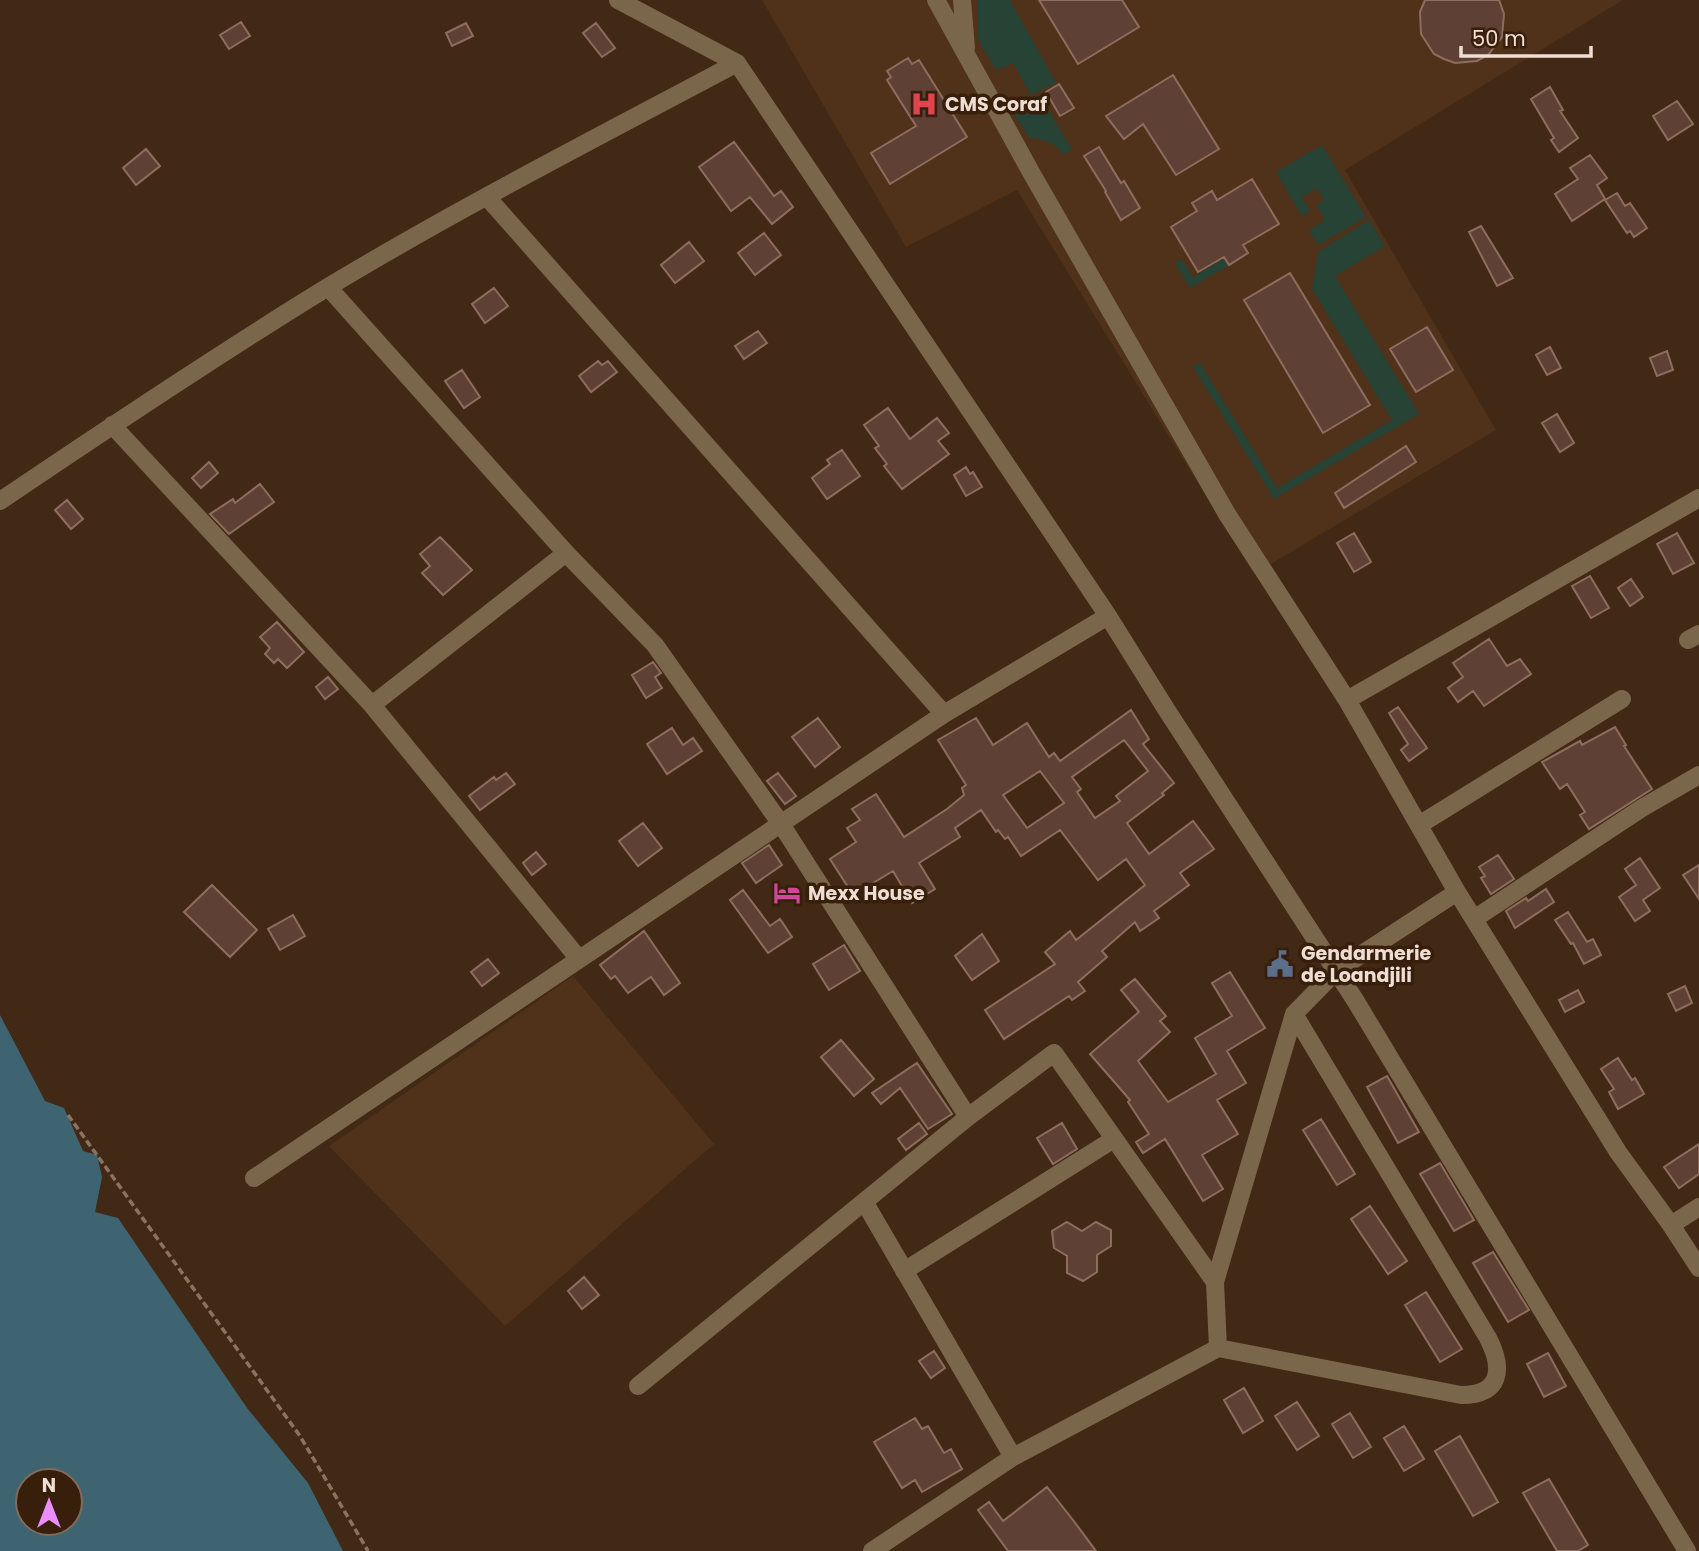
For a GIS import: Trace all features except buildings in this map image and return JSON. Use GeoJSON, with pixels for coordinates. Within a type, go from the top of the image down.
{"type":"FeatureCollection","features":[{"type":"Feature","properties":{"kind":"street"},"geometry":{"type":"LineString","coordinates":[[618,0],[737,64],[1108,616],[1335,971],[1687,1551]]}},
{"type":"Feature","properties":{"kind":"street"},"geometry":{"type":"LineString","coordinates":[[936,0],[1032,174],[1227,514],[1347,700],[1457,892],[1618,1152],[1671,1224],[1699,1268]]}},
{"type":"Feature","properties":{"kind":"street"},"geometry":{"type":"LineString","coordinates":[[962,0],[967,55]]}},
{"type":"Feature","properties":{"kind":"street"},"geometry":{"type":"LineString","coordinates":[[0,501],[112,425],[328,287],[487,197],[737,64]]}},
{"type":"Feature","properties":{"kind":"street"},"geometry":{"type":"LineString","coordinates":[[487,197],[944,714]]}},
{"type":"Feature","properties":{"kind":"street"},"geometry":{"type":"LineString","coordinates":[[328,287],[566,553],[655,645],[781,824],[968,1117]]}},
{"type":"Feature","properties":{"kind":"street"},"geometry":{"type":"LineString","coordinates":[[112,425],[372,705],[579,959]]}},
{"type":"Feature","properties":{"kind":"street"},"geometry":{"type":"LineString","coordinates":[[1347,700],[1699,498]]}},
{"type":"Feature","properties":{"kind":"street"},"geometry":{"type":"LineString","coordinates":[[372,705],[566,553]]}},
{"type":"Feature","properties":{"kind":"street"},"geometry":{"type":"LineString","coordinates":[[254,1178],[944,714],[1108,616]]}},
{"type":"Feature","properties":{"kind":"street"},"geometry":{"type":"LineString","coordinates":[[1419,825],[1622,699]]}},
{"type":"Feature","properties":{"kind":"street"},"geometry":{"type":"LineString","coordinates":[[1474,919],[1642,808],[1699,775]]}},
{"type":"Feature","properties":{"kind":"street"},"geometry":{"type":"LineString","coordinates":[[1218,1348],[1215,1282],[1294,1014],[1335,971],[1457,892]]}},
{"type":"Feature","properties":{"kind":"street"},"geometry":{"type":"LineString","coordinates":[[872,1551],[1013,1457],[1218,1348],[1461,1395],[1476,1395],[1486,1391],[1497,1370],[1497,1355],[1294,1014]]}},
{"type":"Feature","properties":{"kind":"street"},"geometry":{"type":"LineString","coordinates":[[638,1386],[968,1117],[1054,1052],[1215,1282]]}},
{"type":"Feature","properties":{"kind":"street"},"geometry":{"type":"LineString","coordinates":[[904,1271],[1114,1139]]}},
{"type":"Feature","properties":{"kind":"street"},"geometry":{"type":"LineString","coordinates":[[865,1203],[1013,1457]]}},
{"type":"Feature","properties":{"kind":"street"},"geometry":{"type":"LineString","coordinates":[[1671,1224],[1699,1207]]}},
{"type":"Feature","properties":{"kind":"path"},"geometry":{"type":"LineString","coordinates":[[68,1115],[300,1436],[368,1551]]}},
{"type":"Feature","properties":{"kind":"shaded area"},"geometry":{"type":"Polygon","coordinates":[[[762,0],[1623,0],[1345,170],[1496,430],[1254,574],[1017,190],[906,247],[762,0]]]}},
{"type":"Feature","properties":{"kind":"shaded area"},"geometry":{"type":"Polygon","coordinates":[[[573,976],[714,1144],[505,1326],[329,1146],[573,976]]]}},
{"type":"Feature","properties":{"kind":"green space"},"geometry":{"type":"Polygon","coordinates":[[[977,0],[1010,0],[1056,83],[1031,95],[1013,63],[996,70],[978,40],[977,0]]]}},
{"type":"Feature","properties":{"kind":"green space"},"geometry":{"type":"Polygon","coordinates":[[[1039,95],[1072,149],[1063,155],[1052,144],[1028,137],[1012,111],[1039,95]]]}},
{"type":"Feature","properties":{"kind":"green space"},"geometry":{"type":"Polygon","coordinates":[[[1322,145],[1366,217],[1318,245],[1309,230],[1325,220],[1316,205],[1324,200],[1317,188],[1302,197],[1310,211],[1302,216],[1276,172],[1322,145]]]}},
{"type":"Feature","properties":{"kind":"green space"},"geometry":{"type":"Polygon","coordinates":[[[1369,220],[1385,246],[1335,276],[1419,414],[1274,499],[1193,367],[1200,363],[1277,488],[1392,420],[1312,289],[1318,252],[1369,220]]]}},
{"type":"Feature","properties":{"kind":"green space"},"geometry":{"type":"Polygon","coordinates":[[[1181,259],[1193,277],[1223,259],[1228,266],[1190,288],[1175,263],[1181,259]]]}},
{"type":"Feature","properties":{"kind":"water"},"geometry":{"type":"Polygon","coordinates":[[[0,1015],[45,1101],[64,1108],[83,1151],[97,1155],[102,1177],[95,1212],[118,1218],[247,1408],[308,1483],[343,1551],[0,1551],[0,1015]]]}},
{"type":"Feature","properties":{"kind":"place","name":"CMS Coraf"},"geometry":{"type":"Point","coordinates":[924,104]}},
{"type":"Feature","properties":{"kind":"place","name":"Mexx House"},"geometry":{"type":"Point","coordinates":[787,893]}},
{"type":"Feature","properties":{"kind":"place","name":"Gendarmerie de Loandjili"},"geometry":{"type":"Point","coordinates":[1280,964]}}]}
